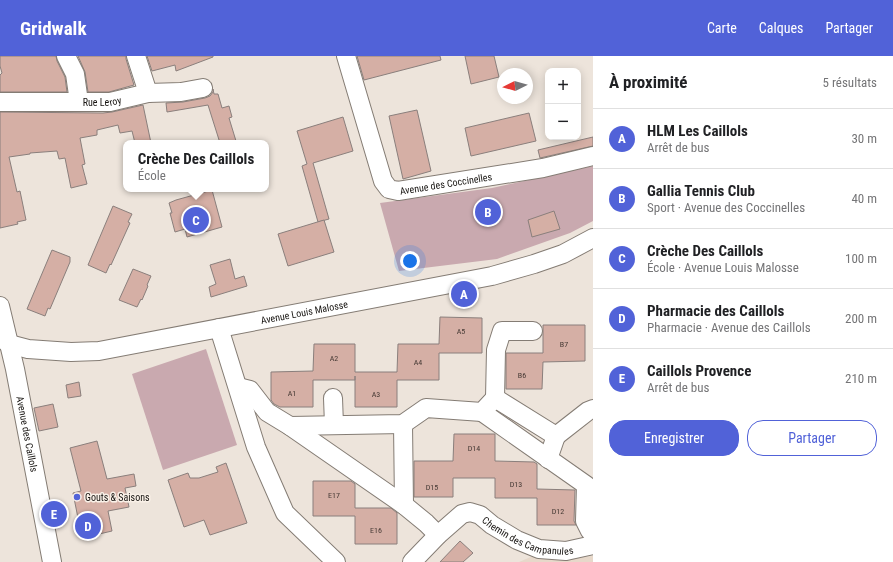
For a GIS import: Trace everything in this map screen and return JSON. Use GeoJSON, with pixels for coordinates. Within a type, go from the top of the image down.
{"type":"FeatureCollection","features":[{"type":"Feature","properties":{"kind":"street"},"geometry":{"type":"LineString","coordinates":[[66,56],[75,74],[79,102]]}},
{"type":"Feature","properties":{"kind":"street"},"geometry":{"type":"LineString","coordinates":[[136,56],[148,93]]}},
{"type":"Feature","properties":{"kind":"street","name":"Avenue des Coccinelles"},"geometry":{"type":"LineString","coordinates":[[346,56],[383,181],[389,189],[398,191],[413,189],[543,168],[593,156]]}},
{"type":"Feature","properties":{"kind":"street","name":"Rue Leroy"},"geometry":{"type":"LineString","coordinates":[[0,102],[110,102],[148,93],[181,92],[203,88]]}},
{"type":"Feature","properties":{"kind":"street","name":"Avenue Louis Malosse"},"geometry":{"type":"LineString","coordinates":[[4,340],[28,349],[71,352],[98,351],[492,276],[556,256],[593,238]]}},
{"type":"Feature","properties":{"kind":"street","name":"Avenue des Caillols"},"geometry":{"type":"LineString","coordinates":[[0,306],[4,340],[15,369],[52,562]]}},
{"type":"Feature","properties":{"kind":"street"},"geometry":{"type":"LineString","coordinates":[[219,328],[256,447],[285,513],[336,562]]}},
{"type":"Feature","properties":{"kind":"street"},"geometry":{"type":"LineString","coordinates":[[482,412],[495,398],[496,350],[502,331],[533,331]]}},
{"type":"Feature","properties":{"kind":"street"},"geometry":{"type":"LineString","coordinates":[[238,387],[250,390],[267,412],[290,426],[404,505],[438,535]]}},
{"type":"Feature","properties":{"kind":"street"},"geometry":{"type":"LineString","coordinates":[[333,398],[334,425]]}},
{"type":"Feature","properties":{"kind":"street"},"geometry":{"type":"LineString","coordinates":[[495,398],[556,436]]}},
{"type":"Feature","properties":{"kind":"street"},"geometry":{"type":"LineString","coordinates":[[290,426],[404,424],[426,408],[482,412],[586,485],[585,522],[591,538]]}},
{"type":"Feature","properties":{"kind":"street"},"geometry":{"type":"LineString","coordinates":[[548,459],[556,436],[588,411],[593,409]]}},
{"type":"Feature","properties":{"kind":"street"},"geometry":{"type":"LineString","coordinates":[[404,424],[404,505]]}},
{"type":"Feature","properties":{"kind":"street","name":"Chemin des Campanules"},"geometry":{"type":"LineString","coordinates":[[412,562],[438,535],[462,514],[470,512],[480,515],[492,525],[517,540],[539,549],[566,551],[591,538]]}},
{"type":"Feature","properties":{"kind":"shaded area"},"geometry":{"type":"Polygon","coordinates":[[[593,166],[593,221],[570,233],[497,259],[399,271],[380,203],[492,188],[593,166]]]}},
{"type":"Feature","properties":{"kind":"shaded area"},"geometry":{"type":"Polygon","coordinates":[[[206,349],[237,445],[163,470],[132,374],[206,349]]]}},
{"type":"Feature","properties":{"kind":"shaded area"},"geometry":{"type":"Polygon","coordinates":[[[533,556],[566,559],[593,556],[593,562],[519,562],[533,556]]]}},
{"type":"Feature","properties":{"kind":"building"},"geometry":{"type":"Polygon","coordinates":[[[0,56],[56,56],[65,77],[67,92],[0,92],[0,75],[2,73],[0,56]]]}},
{"type":"Feature","properties":{"kind":"building"},"geometry":{"type":"Polygon","coordinates":[[[78,56],[126,56],[134,85],[109,92],[88,92],[85,72],[78,56]]]}},
{"type":"Feature","properties":{"kind":"building"},"geometry":{"type":"Polygon","coordinates":[[[147,56],[213,57],[176,71],[175,65],[152,71],[147,56]]]}},
{"type":"Feature","properties":{"kind":"building"},"geometry":{"type":"Polygon","coordinates":[[[357,56],[440,56],[441,60],[364,80],[357,56]]]}},
{"type":"Feature","properties":{"kind":"building"},"geometry":{"type":"Polygon","coordinates":[[[465,56],[494,56],[497,69],[497,78],[471,84],[465,56]]]}},
{"type":"Feature","properties":{"kind":"building"},"geometry":{"type":"Polygon","coordinates":[[[213,89],[214,94],[218,94],[222,108],[229,106],[232,117],[229,118],[236,140],[219,140],[208,105],[167,112],[166,103],[205,98],[210,96],[213,89]]]}},
{"type":"Feature","properties":{"kind":"building"},"geometry":{"type":"Polygon","coordinates":[[[143,105],[150,140],[134,140],[132,131],[120,133],[118,125],[97,130],[97,135],[80,138],[85,164],[82,165],[87,184],[71,188],[65,158],[59,159],[57,151],[30,153],[9,157],[17,192],[20,191],[26,220],[17,222],[18,224],[0,228],[0,112],[112,112],[143,105]]]}},
{"type":"Feature","properties":{"kind":"building"},"geometry":{"type":"Polygon","coordinates":[[[417,110],[431,171],[403,179],[389,116],[417,110]]]}},
{"type":"Feature","properties":{"kind":"building"},"geometry":{"type":"Polygon","coordinates":[[[529,113],[536,141],[471,156],[465,128],[529,113]]]}},
{"type":"Feature","properties":{"kind":"building"},"geometry":{"type":"Polygon","coordinates":[[[343,117],[353,151],[313,163],[329,219],[318,222],[302,166],[307,164],[297,131],[343,117]]]}},
{"type":"Feature","properties":{"kind":"building"},"geometry":{"type":"Polygon","coordinates":[[[593,137],[593,146],[540,158],[538,150],[593,137]]]}},
{"type":"Feature","properties":{"kind":"building"},"geometry":{"type":"Polygon","coordinates":[[[205,192],[213,192],[222,227],[187,237],[185,229],[175,232],[169,203],[205,192]]]}},
{"type":"Feature","properties":{"kind":"building"},"geometry":{"type":"Polygon","coordinates":[[[113,206],[132,214],[128,222],[130,223],[106,273],[88,265],[113,206]]]}},
{"type":"Feature","properties":{"kind":"building"},"geometry":{"type":"Polygon","coordinates":[[[554,211],[560,229],[532,237],[528,220],[554,211]]]}},
{"type":"Feature","properties":{"kind":"building"},"geometry":{"type":"Polygon","coordinates":[[[324,220],[334,252],[288,266],[278,234],[324,220]]]}},
{"type":"Feature","properties":{"kind":"building"},"geometry":{"type":"Polygon","coordinates":[[[52,250],[70,257],[70,262],[50,309],[48,308],[45,316],[27,309],[52,250]]]}},
{"type":"Feature","properties":{"kind":"building"},"geometry":{"type":"Polygon","coordinates":[[[230,259],[235,279],[244,276],[247,286],[211,297],[209,287],[216,284],[210,265],[230,259]]]}},
{"type":"Feature","properties":{"kind":"building"},"geometry":{"type":"Polygon","coordinates":[[[133,269],[151,276],[142,300],[141,299],[137,307],[119,300],[133,269]]]}},
{"type":"Feature","properties":{"kind":"building"},"geometry":{"type":"Polygon","coordinates":[[[440,317],[482,318],[482,353],[439,353],[439,380],[397,380],[397,407],[355,407],[355,380],[313,380],[313,407],[280,407],[274,404],[271,400],[271,372],[313,371],[314,344],[355,344],[355,372],[397,372],[398,344],[439,344],[440,317]]]}},
{"type":"Feature","properties":{"kind":"building"},"geometry":{"type":"Polygon","coordinates":[[[543,325],[585,325],[585,361],[543,362],[542,389],[506,389],[506,353],[543,353],[543,325]]]}},
{"type":"Feature","properties":{"kind":"building"},"geometry":{"type":"Polygon","coordinates":[[[79,382],[81,396],[68,398],[66,385],[79,382]]]}},
{"type":"Feature","properties":{"kind":"building"},"geometry":{"type":"Polygon","coordinates":[[[53,404],[58,427],[39,431],[34,408],[53,404]]]}},
{"type":"Feature","properties":{"kind":"building"},"geometry":{"type":"Polygon","coordinates":[[[454,434],[495,434],[495,461],[534,462],[537,464],[537,489],[575,490],[574,521],[576,525],[537,525],[537,498],[495,498],[495,478],[453,478],[453,497],[414,497],[414,461],[453,461],[454,434]]]}},
{"type":"Feature","properties":{"kind":"building"},"geometry":{"type":"Polygon","coordinates":[[[97,441],[107,479],[134,474],[136,486],[125,488],[129,507],[108,511],[112,531],[82,538],[73,493],[81,491],[70,448],[97,441]]]}},
{"type":"Feature","properties":{"kind":"building"},"geometry":{"type":"Polygon","coordinates":[[[226,463],[247,523],[210,535],[204,520],[184,527],[168,480],[188,473],[190,478],[199,478],[218,472],[216,467],[226,463]]]}},
{"type":"Feature","properties":{"kind":"building"},"geometry":{"type":"Polygon","coordinates":[[[313,481],[351,481],[355,484],[355,508],[391,508],[397,513],[397,544],[355,544],[355,516],[313,516],[313,481]]]}},
{"type":"Feature","properties":{"kind":"building"},"geometry":{"type":"Polygon","coordinates":[[[460,541],[473,553],[463,562],[440,562],[460,541]]]}},
{"type":"Feature","properties":{"kind":"place","name":"Gallia Tennis Club"},"geometry":{"type":"Point","coordinates":[488,212]}},
{"type":"Feature","properties":{"kind":"place","name":"Crèche Des Caillols"},"geometry":{"type":"Point","coordinates":[196,220]}},
{"type":"Feature","properties":{"kind":"place","name":"HLM Les Caillols"},"geometry":{"type":"Point","coordinates":[464,294]}},
{"type":"Feature","properties":{"kind":"place","name":"Gouts & Saisons"},"geometry":{"type":"Point","coordinates":[77,497]}},
{"type":"Feature","properties":{"kind":"place","name":"Caillols Provence"},"geometry":{"type":"Point","coordinates":[54,514]}},
{"type":"Feature","properties":{"kind":"place","name":"Pharmacie des Caillols"},"geometry":{"type":"Point","coordinates":[88,526]}}]}
